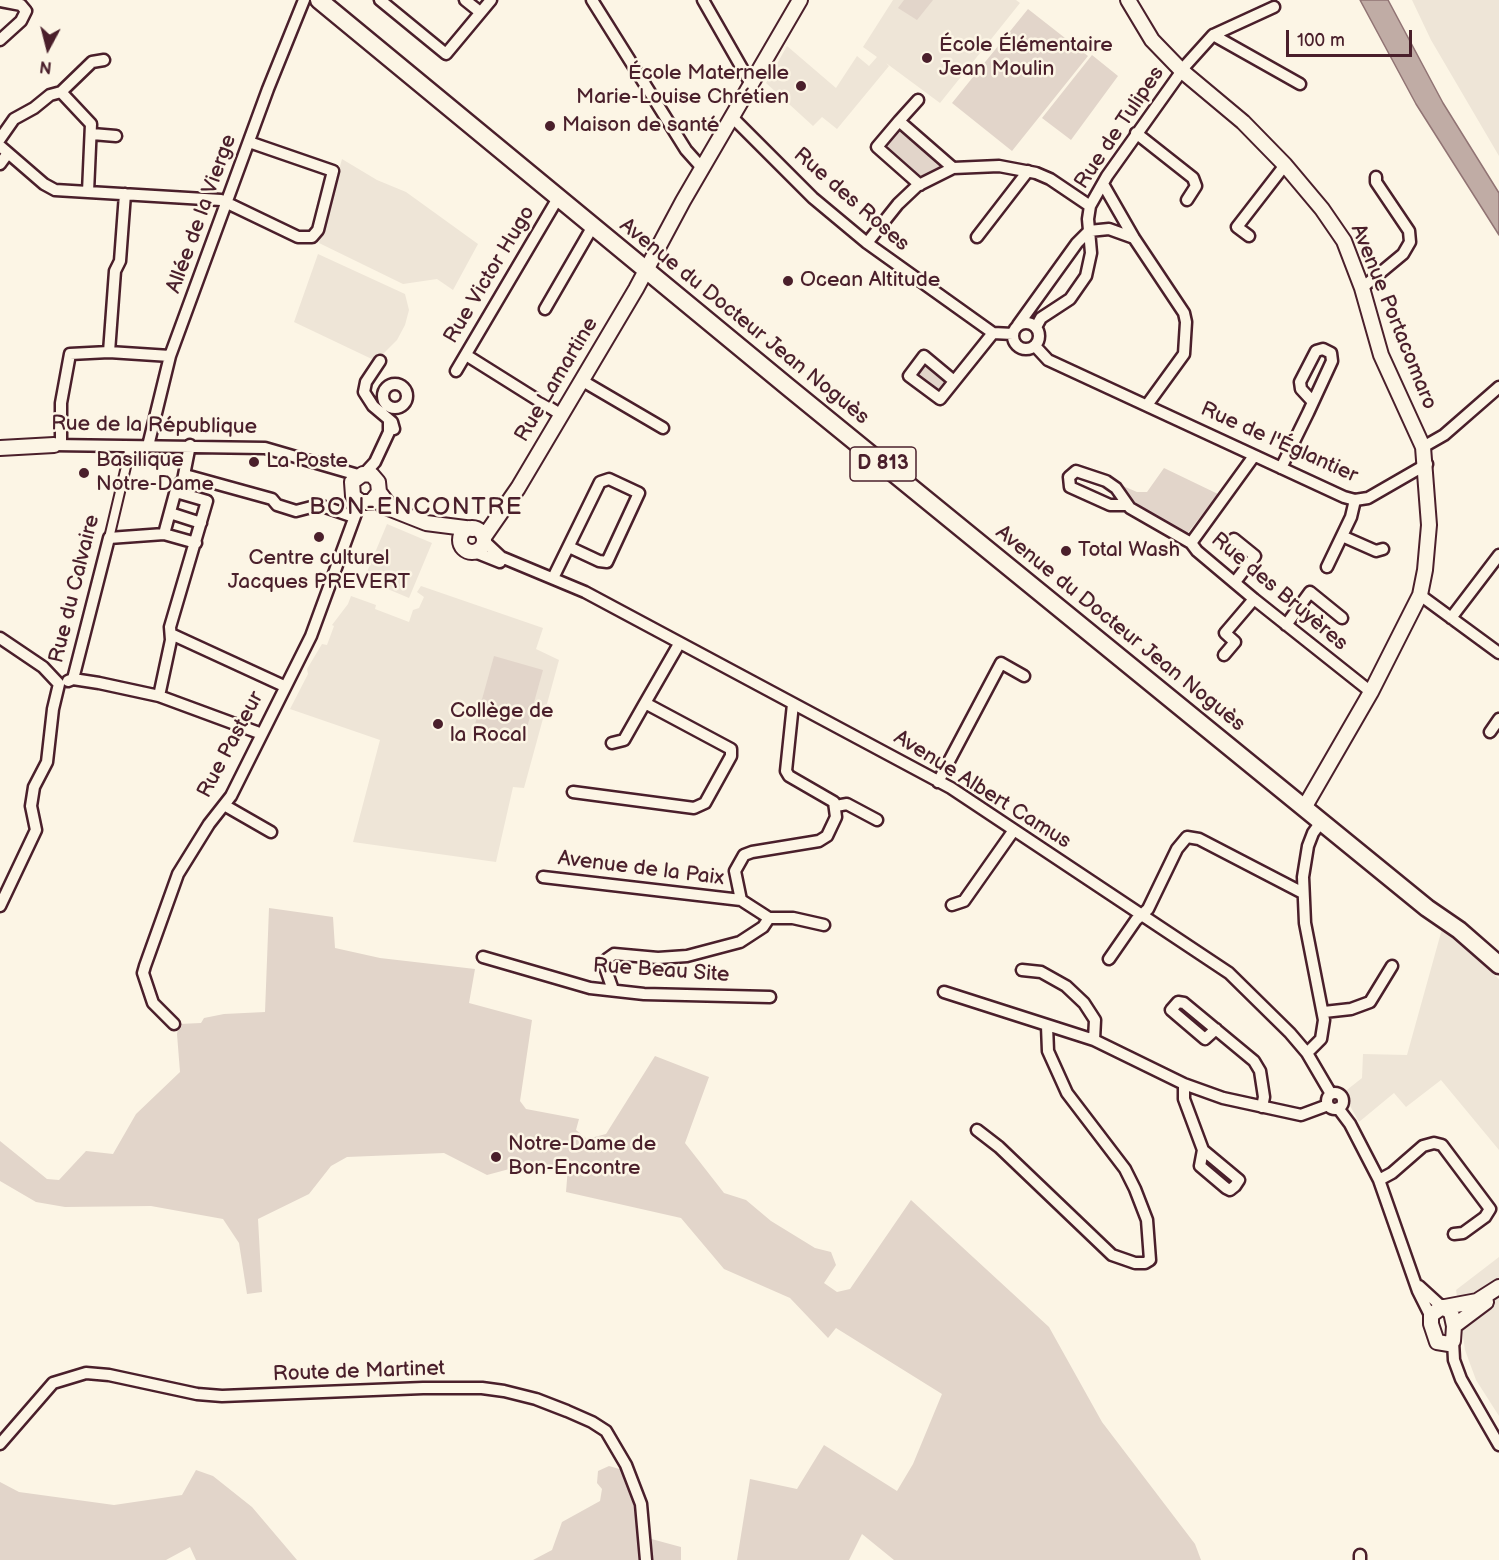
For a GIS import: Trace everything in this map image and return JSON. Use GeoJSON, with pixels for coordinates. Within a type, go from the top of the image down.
{"type":"FeatureCollection","features":[{"type":"Feature","properties":{"kind":"main road","name":"Avenue du Docteur Jean Noguès"},"geometry":{"type":"LineString","coordinates":[[319,0],[558,198],[1450,925],[1456,934],[1499,965]]}},
{"type":"Feature","properties":{"kind":"street","name":"Allée de la Vierge"},"geometry":{"type":"LineString","coordinates":[[148,446],[170,356],[304,0]]}},
{"type":"Feature","properties":{"kind":"street"},"geometry":{"type":"LineString","coordinates":[[380,0],[446,54],[490,0]]}},
{"type":"Feature","properties":{"kind":"street"},"geometry":{"type":"LineString","coordinates":[[465,0],[480,12]]}},
{"type":"Feature","properties":{"kind":"street"},"geometry":{"type":"LineString","coordinates":[[592,0],[686,150],[703,169]]}},
{"type":"Feature","properties":{"kind":"street"},"geometry":{"type":"LineString","coordinates":[[703,0],[752,84]]}},
{"type":"Feature","properties":{"kind":"street","name":"Rue Lamartine"},"geometry":{"type":"LineString","coordinates":[[436,524],[460,541],[464,532],[478,538],[518,488],[647,270],[800,0]]}},
{"type":"Feature","properties":{"kind":"street","name":"Avenue Portacomaro"},"geometry":{"type":"LineString","coordinates":[[1128,0],[1152,40],[1182,71],[1243,122],[1285,165],[1322,209],[1344,241],[1362,288],[1381,355],[1424,447],[1427,464],[1429,525],[1420,595],[1371,692],[1304,808]]}},
{"type":"Feature","properties":{"kind":"street"},"geometry":{"type":"LineString","coordinates":[[0,1],[21,4],[26,11],[21,21],[0,40]]}},
{"type":"Feature","properties":{"kind":"street"},"geometry":{"type":"LineString","coordinates":[[1213,35],[1274,7]]}},
{"type":"Feature","properties":{"kind":"street"},"geometry":{"type":"LineString","coordinates":[[1213,35],[1300,84]]}},
{"type":"Feature","properties":{"kind":"street","name":"Rue de Tulipes"},"geometry":{"type":"LineString","coordinates":[[1090,206],[1136,133],[1182,71],[1213,35]]}},
{"type":"Feature","properties":{"kind":"street"},"geometry":{"type":"LineString","coordinates":[[0,138],[14,119],[34,108],[50,95],[61,92],[92,62],[104,60]]}},
{"type":"Feature","properties":{"kind":"street"},"geometry":{"type":"LineString","coordinates":[[61,92],[91,124],[88,192]]}},
{"type":"Feature","properties":{"kind":"street"},"geometry":{"type":"LineString","coordinates":[[918,100],[877,147],[920,185]]}},
{"type":"Feature","properties":{"kind":"street","name":"Rue des Roses"},"geometry":{"type":"LineString","coordinates":[[733,118],[813,198],[867,243],[993,333]]}},
{"type":"Feature","properties":{"kind":"street"},"geometry":{"type":"LineString","coordinates":[[899,121],[953,168]]}},
{"type":"Feature","properties":{"kind":"street"},"geometry":{"type":"LineString","coordinates":[[1136,133],[1193,178],[1196,186],[1187,200]]}},
{"type":"Feature","properties":{"kind":"street"},"geometry":{"type":"LineString","coordinates":[[92,134],[116,136]]}},
{"type":"Feature","properties":{"kind":"street"},"geometry":{"type":"LineString","coordinates":[[0,164],[4,149],[51,189],[212,199],[227,203],[298,237],[312,237],[318,230],[333,171],[249,142]]}},
{"type":"Feature","properties":{"kind":"street"},"geometry":{"type":"LineString","coordinates":[[1249,236],[1237,227],[1285,165]]}},
{"type":"Feature","properties":{"kind":"street"},"geometry":{"type":"LineString","coordinates":[[867,243],[898,204],[920,185],[953,168],[999,166],[1028,171],[1050,179],[1090,206],[1091,253],[1086,276],[1070,299],[1041,318],[1036,327]]}},
{"type":"Feature","properties":{"kind":"street"},"geometry":{"type":"LineString","coordinates":[[977,237],[1028,171]]}},
{"type":"Feature","properties":{"kind":"street"},"geometry":{"type":"LineString","coordinates":[[1362,288],[1403,254],[1410,242],[1410,231],[1376,182],[1376,177]]}},
{"type":"Feature","properties":{"kind":"street"},"geometry":{"type":"LineString","coordinates":[[1035,346],[1048,360],[1147,405],[1181,361],[1187,334],[1184,313],[1134,238],[1104,184]]}},
{"type":"Feature","properties":{"kind":"street"},"geometry":{"type":"LineString","coordinates":[[109,352],[115,271],[120,261],[125,194]]}},
{"type":"Feature","properties":{"kind":"street","name":"Rue Victor Hugo"},"geometry":{"type":"LineString","coordinates":[[456,371],[558,198]]}},
{"type":"Feature","properties":{"kind":"street"},"geometry":{"type":"LineString","coordinates":[[545,309],[593,226]]}},
{"type":"Feature","properties":{"kind":"street"},"geometry":{"type":"LineString","coordinates":[[1035,346],[1022,348],[1015,343],[1015,330],[1077,243],[1089,231],[1109,229],[1134,238]]}},
{"type":"Feature","properties":{"kind":"street"},"geometry":{"type":"LineString","coordinates":[[954,381],[993,333],[1015,330],[1025,322],[1036,327],[1040,335],[1035,346]]}},
{"type":"Feature","properties":{"kind":"street"},"geometry":{"type":"LineString","coordinates":[[57,444],[68,357],[74,352],[170,356]]}},
{"type":"Feature","properties":{"kind":"street"},"geometry":{"type":"LineString","coordinates":[[465,354],[560,414]]}},
{"type":"Feature","properties":{"kind":"street"},"geometry":{"type":"LineString","coordinates":[[380,361],[366,382],[364,392],[390,427]]}},
{"type":"Feature","properties":{"kind":"street"},"geometry":{"type":"LineString","coordinates":[[581,380],[663,428]]}},
{"type":"Feature","properties":{"kind":"street"},"geometry":{"type":"LineString","coordinates":[[363,493],[390,427],[386,405],[382,399],[383,391],[392,384],[400,384],[405,389],[407,397],[399,424],[390,427]]}},
{"type":"Feature","properties":{"kind":"street"},"geometry":{"type":"LineString","coordinates":[[1424,447],[1444,435],[1499,387]]}},
{"type":"Feature","properties":{"kind":"street"},"geometry":{"type":"LineString","coordinates":[[1281,468],[1313,402]]}},
{"type":"Feature","properties":{"kind":"street"},"geometry":{"type":"LineString","coordinates":[[386,405],[394,408],[405,404]]}},
{"type":"Feature","properties":{"kind":"street","name":"Rue de l'Églantier"},"geometry":{"type":"LineString","coordinates":[[1147,405],[1254,456],[1355,500],[1368,498],[1427,464]]}},
{"type":"Feature","properties":{"kind":"street","name":"Rue de la République"},"geometry":{"type":"LineString","coordinates":[[0,448],[57,444],[265,448],[340,470],[363,493]]}},
{"type":"Feature","properties":{"kind":"street"},"geometry":{"type":"LineString","coordinates":[[164,534],[176,492],[185,475],[190,445]]}},
{"type":"Feature","properties":{"kind":"street","name":"Rue du Calvaire"},"geometry":{"type":"LineString","coordinates":[[128,446],[129,454],[73,679],[159,696],[262,734]]}},
{"type":"Feature","properties":{"kind":"street","name":"Rue des Bruyères"},"geometry":{"type":"LineString","coordinates":[[1254,456],[1191,543],[1197,551],[1254,599],[1371,692]]}},
{"type":"Feature","properties":{"kind":"street"},"geometry":{"type":"LineString","coordinates":[[1126,505],[1110,505],[1070,487],[1069,477],[1076,471],[1106,482],[1116,488],[1126,505],[1191,543]]}},
{"type":"Feature","properties":{"kind":"street"},"geometry":{"type":"LineString","coordinates":[[185,475],[272,499],[277,505],[296,511],[363,493],[420,521],[478,538]]}},
{"type":"Feature","properties":{"kind":"street"},"geometry":{"type":"LineString","coordinates":[[553,578],[600,482],[609,478],[639,493],[607,561],[599,561],[569,547]]}},
{"type":"Feature","properties":{"kind":"street"},"geometry":{"type":"LineString","coordinates":[[159,696],[170,631],[207,501],[176,492]]}},
{"type":"Feature","properties":{"kind":"street","name":"Rue Pasteur"},"geometry":{"type":"LineString","coordinates":[[174,1024],[153,1003],[143,973],[178,874],[209,824],[224,805],[311,636],[363,493]]}},
{"type":"Feature","properties":{"kind":"street"},"geometry":{"type":"LineString","coordinates":[[1327,567],[1342,536],[1355,500]]}},
{"type":"Feature","properties":{"kind":"street"},"geometry":{"type":"LineString","coordinates":[[170,513],[201,523]]}},
{"type":"Feature","properties":{"kind":"street"},"geometry":{"type":"LineString","coordinates":[[109,538],[164,534],[196,543]]}},
{"type":"Feature","properties":{"kind":"street"},"geometry":{"type":"LineString","coordinates":[[1342,536],[1376,550],[1383,549]]}},
{"type":"Feature","properties":{"kind":"street","name":"Avenue Albert Camus"},"geometry":{"type":"LineString","coordinates":[[478,538],[529,570],[585,592],[938,782],[1229,973],[1258,999],[1307,1053],[1332,1102],[1350,1124],[1379,1180],[1415,1281],[1431,1317]]}},
{"type":"Feature","properties":{"kind":"street"},"geometry":{"type":"LineString","coordinates":[[1234,539],[1255,556],[1235,582]]}},
{"type":"Feature","properties":{"kind":"street"},"geometry":{"type":"LineString","coordinates":[[1451,618],[1499,555]]}},
{"type":"Feature","properties":{"kind":"street"},"geometry":{"type":"LineString","coordinates":[[1286,625],[1310,592],[1342,618]]}},
{"type":"Feature","properties":{"kind":"street"},"geometry":{"type":"LineString","coordinates":[[1420,595],[1499,653]]}},
{"type":"Feature","properties":{"kind":"street"},"geometry":{"type":"LineString","coordinates":[[1224,655],[1235,642],[1225,633],[1254,599]]}},
{"type":"Feature","properties":{"kind":"street"},"geometry":{"type":"LineString","coordinates":[[170,631],[284,686]]}},
{"type":"Feature","properties":{"kind":"street"},"geometry":{"type":"LineString","coordinates":[[0,638],[43,667],[59,684]]}},
{"type":"Feature","properties":{"kind":"street"},"geometry":{"type":"LineString","coordinates":[[612,743],[624,740],[679,644]]}},
{"type":"Feature","properties":{"kind":"street"},"geometry":{"type":"LineString","coordinates":[[938,782],[1000,663],[1024,676]]}},
{"type":"Feature","properties":{"kind":"street"},"geometry":{"type":"LineString","coordinates":[[59,684],[73,679]]}},
{"type":"Feature","properties":{"kind":"street"},"geometry":{"type":"LineString","coordinates":[[0,906],[36,830],[31,806],[34,787],[47,762],[53,709],[59,684]]}},
{"type":"Feature","properties":{"kind":"street"},"geometry":{"type":"LineString","coordinates":[[573,792],[694,808],[705,803],[731,756],[731,748],[645,703]]}},
{"type":"Feature","properties":{"kind":"street"},"geometry":{"type":"LineString","coordinates":[[741,900],[735,872],[744,855],[819,841],[827,836],[833,826],[836,806],[830,799],[789,776],[786,771],[793,704]]}},
{"type":"Feature","properties":{"kind":"street"},"geometry":{"type":"LineString","coordinates":[[1490,732],[1499,719]]}},
{"type":"Feature","properties":{"kind":"street"},"geometry":{"type":"LineString","coordinates":[[836,806],[847,804],[877,820]]}},
{"type":"Feature","properties":{"kind":"street"},"geometry":{"type":"LineString","coordinates":[[224,805],[271,832]]}},
{"type":"Feature","properties":{"kind":"street"},"geometry":{"type":"LineString","coordinates":[[1307,1053],[1321,1039],[1324,1012],[1305,923],[1303,893],[1306,853],[1312,833],[1321,822]]}},
{"type":"Feature","properties":{"kind":"street"},"geometry":{"type":"LineString","coordinates":[[952,905],[964,901],[1014,830]]}},
{"type":"Feature","properties":{"kind":"street"},"geometry":{"type":"LineString","coordinates":[[1109,959],[1142,915],[1183,838],[1189,836],[1303,893]]}},
{"type":"Feature","properties":{"kind":"street","name":"Avenue de la Paix"},"geometry":{"type":"LineString","coordinates":[[543,877],[741,900],[768,918]]}},
{"type":"Feature","properties":{"kind":"street"},"geometry":{"type":"LineString","coordinates":[[613,990],[605,967],[607,959],[614,954],[658,958],[687,956],[740,942],[768,918],[793,918],[824,925]]}},
{"type":"Feature","properties":{"kind":"street","name":"Rue Beau Site"},"geometry":{"type":"LineString","coordinates":[[483,957],[590,988],[644,994],[770,997]]}},
{"type":"Feature","properties":{"kind":"street"},"geometry":{"type":"LineString","coordinates":[[1324,1012],[1351,1009],[1370,1002],[1392,966]]}},
{"type":"Feature","properties":{"kind":"street"},"geometry":{"type":"LineString","coordinates":[[1022,970],[1041,972],[1066,986],[1084,1003],[1095,1020],[1094,1040]]}},
{"type":"Feature","properties":{"kind":"street"},"geometry":{"type":"LineString","coordinates":[[944,992],[1094,1040],[1184,1084],[1213,1095],[1301,1115],[1332,1102]]}},
{"type":"Feature","properties":{"kind":"street"},"geometry":{"type":"LineString","coordinates":[[977,1131],[999,1147],[1112,1255],[1135,1263],[1145,1263],[1150,1260],[1147,1220],[1135,1189],[1125,1169],[1083,1117],[1063,1084],[1047,1051],[1047,1026]]}},
{"type":"Feature","properties":{"kind":"street"},"geometry":{"type":"LineString","coordinates":[[1216,1029],[1257,1065],[1264,1097],[1262,1107]]}},
{"type":"Feature","properties":{"kind":"street"},"geometry":{"type":"LineString","coordinates":[[1184,1084],[1184,1099],[1203,1150]]}},
{"type":"Feature","properties":{"kind":"street"},"geometry":{"type":"LineString","coordinates":[[1379,1180],[1392,1173],[1423,1146],[1434,1143],[1442,1145],[1489,1205],[1485,1216],[1463,1233],[1454,1234]]}},
{"type":"Feature","properties":{"kind":"street","name":"Avenue Albert Camus"},"geometry":{"type":"LineString","coordinates":[[1415,1281],[1443,1307]]}},
{"type":"Feature","properties":{"kind":"street"},"geometry":{"type":"LineString","coordinates":[[1499,1288],[1477,1301],[1435,1310],[1431,1317],[1437,1342],[1461,1378],[1499,1445]]}},
{"type":"Feature","properties":{"kind":"street"},"geometry":{"type":"LineString","coordinates":[[1454,1326],[1499,1288]]}},
{"type":"Feature","properties":{"kind":"street"},"geometry":{"type":"LineString","coordinates":[[1443,1307],[1450,1312],[1454,1326],[1454,1360],[1461,1378]]}},
{"type":"Feature","properties":{"kind":"street"},"geometry":{"type":"LineString","coordinates":[[1437,1342],[1447,1344],[1454,1341]]}},
{"type":"Feature","properties":{"kind":"street","name":"Route de Martinet"},"geometry":{"type":"LineString","coordinates":[[0,1444],[53,1383],[86,1373],[109,1375],[222,1396],[423,1388],[482,1388],[504,1391],[557,1407],[592,1422],[606,1431],[626,1465],[641,1504],[645,1517],[646,1560]]}},
{"type":"Feature","properties":{"kind":"shaded area","name":"École Élémentaire Jean Moulin"},"geometry":{"type":"Polygon","coordinates":[[[893,0],[1016,0],[1020,3],[940,103],[886,63],[889,66],[837,129],[822,117],[813,126],[766,83],[787,46],[836,88],[857,56],[869,66],[877,57],[863,47],[893,0]]]}},
{"type":"Feature","properties":{"kind":"shaded area"},"geometry":{"type":"Polygon","coordinates":[[[904,0],[933,0],[917,20],[898,8],[904,0]]]}},
{"type":"Feature","properties":{"kind":"shaded area"},"geometry":{"type":"Polygon","coordinates":[[[1360,0],[1388,0],[1443,103],[1499,193],[1499,235],[1416,104],[1360,0]]]}},
{"type":"Feature","properties":{"kind":"shaded area"},"geometry":{"type":"Polygon","coordinates":[[[1412,0],[1499,0],[1499,156],[1431,40],[1412,0]]]}},
{"type":"Feature","properties":{"kind":"shaded area"},"geometry":{"type":"Polygon","coordinates":[[[1028,9],[1088,56],[1012,151],[952,103],[1028,9]]]}},
{"type":"Feature","properties":{"kind":"shaded area"},"geometry":{"type":"Polygon","coordinates":[[[1092,55],[1118,76],[1071,140],[1042,118],[1092,55]]]}},
{"type":"Feature","properties":{"kind":"shaded area"},"geometry":{"type":"Polygon","coordinates":[[[896,129],[943,167],[920,179],[882,146],[896,129]]]}},
{"type":"Feature","properties":{"kind":"shaded area"},"geometry":{"type":"Polygon","coordinates":[[[342,159],[377,180],[406,192],[478,244],[453,290],[437,279],[403,284],[319,243],[342,159]]]}},
{"type":"Feature","properties":{"kind":"shaded area"},"geometry":{"type":"Polygon","coordinates":[[[318,254],[405,294],[409,310],[405,325],[397,340],[376,361],[294,322],[318,254]]]}},
{"type":"Feature","properties":{"kind":"shaded area"},"geometry":{"type":"Polygon","coordinates":[[[926,362],[948,381],[938,394],[915,375],[926,362]]]}},
{"type":"Feature","properties":{"kind":"shaded area"},"geometry":{"type":"Polygon","coordinates":[[[1164,468],[1218,494],[1187,534],[1132,506],[1123,486],[1137,492],[1147,492],[1164,468]]]}},
{"type":"Feature","properties":{"kind":"shaded area"},"geometry":{"type":"Polygon","coordinates":[[[387,524],[432,543],[409,598],[364,579],[387,524]]]}},
{"type":"Feature","properties":{"kind":"shaded area","name":"Collège de la Rocal"},"geometry":{"type":"Polygon","coordinates":[[[421,586],[543,628],[536,649],[559,660],[524,788],[513,787],[496,862],[353,842],[380,740],[290,709],[308,674],[307,669],[322,644],[327,645],[334,626],[332,625],[348,604],[351,596],[376,605],[375,609],[409,622],[413,610],[419,608],[424,597],[417,592],[421,586]]]}},
{"type":"Feature","properties":{"kind":"shaded area"},"geometry":{"type":"Polygon","coordinates":[[[494,656],[543,670],[523,742],[474,728],[494,656]]]}},
{"type":"Feature","properties":{"kind":"shaded area"},"geometry":{"type":"Polygon","coordinates":[[[269,908],[333,917],[335,948],[380,958],[475,969],[469,1003],[532,1020],[520,1101],[526,1109],[579,1119],[576,1130],[587,1139],[606,1134],[655,1056],[709,1077],[685,1143],[724,1193],[746,1200],[771,1221],[815,1248],[831,1252],[836,1265],[824,1283],[837,1292],[850,1289],[911,1200],[1049,1327],[1102,1422],[1195,1544],[1201,1560],[894,1560],[862,1534],[849,1560],[737,1560],[750,1479],[797,1489],[824,1445],[897,1491],[913,1464],[942,1394],[836,1328],[828,1338],[790,1298],[724,1269],[681,1218],[566,1192],[568,1167],[513,1168],[487,1175],[444,1153],[347,1157],[331,1166],[309,1194],[258,1219],[262,1292],[247,1294],[239,1243],[223,1219],[151,1206],[65,1207],[36,1202],[0,1181],[0,1141],[47,1179],[59,1180],[86,1151],[113,1154],[136,1114],[180,1072],[177,1034],[179,1024],[201,1023],[204,1018],[224,1014],[265,1012],[269,908]]]}},
{"type":"Feature","properties":{"kind":"shaded area"},"geometry":{"type":"Polygon","coordinates":[[[1442,929],[1499,979],[1499,1150],[1441,1080],[1406,1107],[1394,1093],[1359,1122],[1343,1093],[1362,1078],[1363,1054],[1407,1055],[1442,929]]]}},
{"type":"Feature","properties":{"kind":"shaded area"},"geometry":{"type":"Polygon","coordinates":[[[1499,1257],[1499,1416],[1476,1380],[1465,1350],[1456,1290],[1499,1257]]]}},
{"type":"Feature","properties":{"kind":"shaded area"},"geometry":{"type":"Polygon","coordinates":[[[609,1466],[623,1470],[640,1515],[644,1537],[681,1547],[681,1560],[533,1560],[552,1550],[562,1522],[600,1501],[602,1489],[597,1483],[598,1471],[609,1466]]]}},
{"type":"Feature","properties":{"kind":"shaded area"},"geometry":{"type":"Polygon","coordinates":[[[196,1470],[213,1476],[252,1507],[297,1560],[196,1560],[190,1547],[166,1560],[0,1560],[0,1482],[19,1492],[114,1505],[182,1495],[196,1470]]]}},
{"type":"Feature","properties":{"kind":"place","name":"École Élémentaire Jean Moulin"},"geometry":{"type":"Point","coordinates":[927,58]}},
{"type":"Feature","properties":{"kind":"place","name":"École Maternelle Marie-Louise Chrétien"},"geometry":{"type":"Point","coordinates":[801,86]}},
{"type":"Feature","properties":{"kind":"place","name":"Maison de santé"},"geometry":{"type":"Point","coordinates":[550,126]}},
{"type":"Feature","properties":{"kind":"place","name":"Ocean Altitude"},"geometry":{"type":"Point","coordinates":[788,281]}},
{"type":"Feature","properties":{"kind":"place","name":"La Poste"},"geometry":{"type":"Point","coordinates":[254,462]}},
{"type":"Feature","properties":{"kind":"place","name":"Basilique Notre-Dame"},"geometry":{"type":"Point","coordinates":[84,473]}},
{"type":"Feature","properties":{"kind":"place","name":"Centre culturel Jacques PREVERT"},"geometry":{"type":"Point","coordinates":[319,537]}},
{"type":"Feature","properties":{"kind":"place","name":"Total Wash"},"geometry":{"type":"Point","coordinates":[1066,551]}},
{"type":"Feature","properties":{"kind":"place","name":"Collège de la Rocal"},"geometry":{"type":"Point","coordinates":[438,724]}},
{"type":"Feature","properties":{"kind":"place","name":"Notre-Dame de Bon-Encontre"},"geometry":{"type":"Point","coordinates":[496,1157]}},
{"type":"Feature","properties":{"kind":"district","name":"BON-ENCONTRE"},"geometry":{"type":"Point","coordinates":[416,508]}}]}
